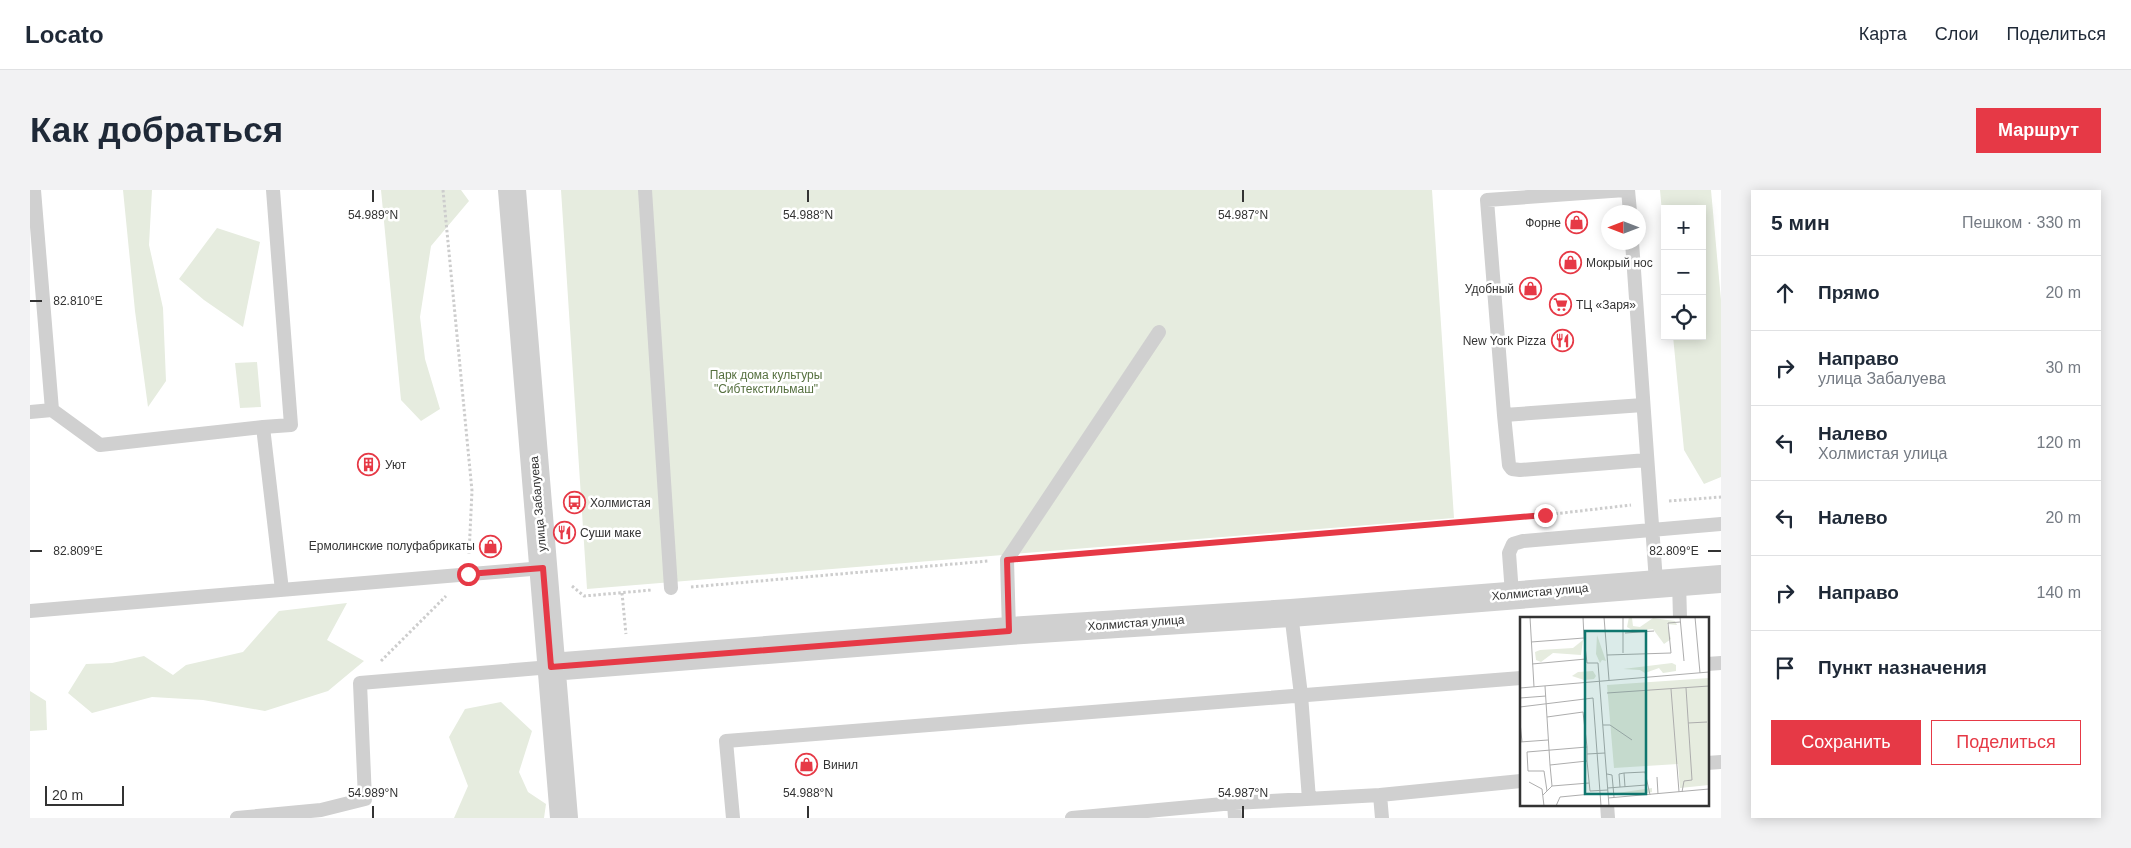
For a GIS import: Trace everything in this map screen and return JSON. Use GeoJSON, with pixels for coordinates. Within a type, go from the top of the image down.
{"type":"FeatureCollection","features":[{"type":"Feature","properties":{"kind":"street","name":"улица Забалуева"},"geometry":{"type":"LineString","coordinates":[[512,190],[564,818]]}},
{"type":"Feature","properties":{"kind":"street","name":"Холмистая улица"},"geometry":{"type":"LineString","coordinates":[[551,667],[1009,631],[1291,613],[1512,594],[1721,579]]}},
{"type":"Feature","properties":{"kind":"lane"},"geometry":{"type":"LineString","coordinates":[[34,190],[52,410]]}},
{"type":"Feature","properties":{"kind":"lane"},"geometry":{"type":"LineString","coordinates":[[30,412],[52,410],[100,445],[291,425],[273,190]]}},
{"type":"Feature","properties":{"kind":"lane"},"geometry":{"type":"LineString","coordinates":[[645,190],[671,588]]}},
{"type":"Feature","properties":{"kind":"lane"},"geometry":{"type":"LineString","coordinates":[[1629,205],[1626,190],[1487,200],[1509,465],[1512,469],[1520,470],[1647,460]]}},
{"type":"Feature","properties":{"kind":"lane"},"geometry":{"type":"LineString","coordinates":[[1633,250],[1652,529],[1667,582],[1680,617]]}},
{"type":"Feature","properties":{"kind":"lane"},"geometry":{"type":"LineString","coordinates":[[1009,631],[1007,560],[1159,332]]}},
{"type":"Feature","properties":{"kind":"lane"},"geometry":{"type":"LineString","coordinates":[[1504,415],[1643,405]]}},
{"type":"Feature","properties":{"kind":"lane"},"geometry":{"type":"LineString","coordinates":[[264,427],[282,590]]}},
{"type":"Feature","properties":{"kind":"lane"},"geometry":{"type":"LineString","coordinates":[[1512,594],[1509,553],[1512,544],[1522,540],[1721,524]]}},
{"type":"Feature","properties":{"kind":"lane"},"geometry":{"type":"LineString","coordinates":[[30,611],[543,568]]}},
{"type":"Feature","properties":{"kind":"lane"},"geometry":{"type":"LineString","coordinates":[[1291,613],[1301,695],[1309,799]]}},
{"type":"Feature","properties":{"kind":"lane"},"geometry":{"type":"LineString","coordinates":[[1708,664],[1721,664]]}},
{"type":"Feature","properties":{"kind":"lane"},"geometry":{"type":"LineString","coordinates":[[237,818],[321,814],[365,799],[360,683],[551,667]]}},
{"type":"Feature","properties":{"kind":"lane"},"geometry":{"type":"LineString","coordinates":[[733,818],[726,741],[1520,678]]}},
{"type":"Feature","properties":{"kind":"lane"},"geometry":{"type":"LineString","coordinates":[[1708,764],[1721,762]]}},
{"type":"Feature","properties":{"kind":"lane"},"geometry":{"type":"LineString","coordinates":[[1072,818],[1234,803],[1380,795],[1520,781]]}},
{"type":"Feature","properties":{"kind":"lane"},"geometry":{"type":"LineString","coordinates":[[1380,795],[1382,818]]}},
{"type":"Feature","properties":{"kind":"lane"},"geometry":{"type":"LineString","coordinates":[[1234,803],[1235,818]]}},
{"type":"Feature","properties":{"kind":"path"},"geometry":{"type":"LineString","coordinates":[[360,683],[468,574],[472,491],[443,190]]}},
{"type":"Feature","properties":{"kind":"path"},"geometry":{"type":"LineString","coordinates":[[584,596],[1545,515],[1721,496]]}},
{"type":"Feature","properties":{"kind":"path"},"geometry":{"type":"LineString","coordinates":[[622,593],[626,635]]}},
{"type":"Feature","properties":{"kind":"green space"},"geometry":{"type":"Polygon","coordinates":[[[123,190],[152,190],[149,245],[163,308],[166,381],[148,407],[135,311],[123,190]]]}},
{"type":"Feature","properties":{"kind":"green space"},"geometry":{"type":"Polygon","coordinates":[[[381,190],[461,190],[469,201],[431,246],[420,317],[425,359],[440,409],[421,421],[401,400],[381,190]]]}},
{"type":"Feature","properties":{"kind":"green space","name":"Парк дома культуры \"Сибтекстильмаш\""},"geometry":{"type":"Polygon","coordinates":[[[561,190],[1432,190],[1454,518],[587,589],[561,190]]]}},
{"type":"Feature","properties":{"kind":"green space"},"geometry":{"type":"Polygon","coordinates":[[[1660,190],[1711,190],[1721,300],[1721,477],[1704,484],[1684,450],[1673,340],[1706,340],[1706,205],[1661,205],[1660,190]]]}},
{"type":"Feature","properties":{"kind":"green space"},"geometry":{"type":"Polygon","coordinates":[[[217,228],[260,242],[243,327],[204,300],[179,279],[217,228]]]}},
{"type":"Feature","properties":{"kind":"green space"},"geometry":{"type":"Polygon","coordinates":[[[257,362],[261,407],[240,408],[235,363],[257,362]]]}},
{"type":"Feature","properties":{"kind":"green space"},"geometry":{"type":"Polygon","coordinates":[[[347,603],[327,640],[364,661],[328,691],[265,711],[203,700],[152,697],[92,713],[68,693],[86,664],[112,663],[144,656],[173,675],[186,665],[243,652],[279,611],[347,603]]]}},
{"type":"Feature","properties":{"kind":"green space"},"geometry":{"type":"Polygon","coordinates":[[[30,691],[46,701],[47,730],[30,731],[30,691]]]}},
{"type":"Feature","properties":{"kind":"green space"},"geometry":{"type":"Polygon","coordinates":[[[501,702],[532,731],[519,772],[528,792],[546,804],[544,818],[454,818],[468,786],[449,737],[465,709],[501,702]]]}},
{"type":"Feature","properties":{"kind":"place","name":"Форне"},"geometry":{"type":"Point","coordinates":[1577,223]}},
{"type":"Feature","properties":{"kind":"place","name":"Мокрый нос"},"geometry":{"type":"Point","coordinates":[1570,263]}},
{"type":"Feature","properties":{"kind":"place","name":"Удобный"},"geometry":{"type":"Point","coordinates":[1530,289]}},
{"type":"Feature","properties":{"kind":"place","name":"ТЦ «Заря»"},"geometry":{"type":"Point","coordinates":[1560,305]}},
{"type":"Feature","properties":{"kind":"place","name":"New York Pizza"},"geometry":{"type":"Point","coordinates":[1562,341]}},
{"type":"Feature","properties":{"kind":"place","name":"Уют"},"geometry":{"type":"Point","coordinates":[369,465]}},
{"type":"Feature","properties":{"kind":"place","name":"Холмистая"},"geometry":{"type":"Point","coordinates":[574,503]}},
{"type":"Feature","properties":{"kind":"place","name":"Суши маке"},"geometry":{"type":"Point","coordinates":[564,533]}},
{"type":"Feature","properties":{"kind":"place","name":"Ермолинские полуфабрикаты"},"geometry":{"type":"Point","coordinates":[491,546]}},
{"type":"Feature","properties":{"kind":"place","name":"Винил"},"geometry":{"type":"Point","coordinates":[807,765]}},
{"type":"Feature","properties":{"kind":"route"},"geometry":{"type":"LineString","coordinates":[[468,574],[543,568],[551,667],[1009,631],[1007,560],[1545,515]]}}]}
